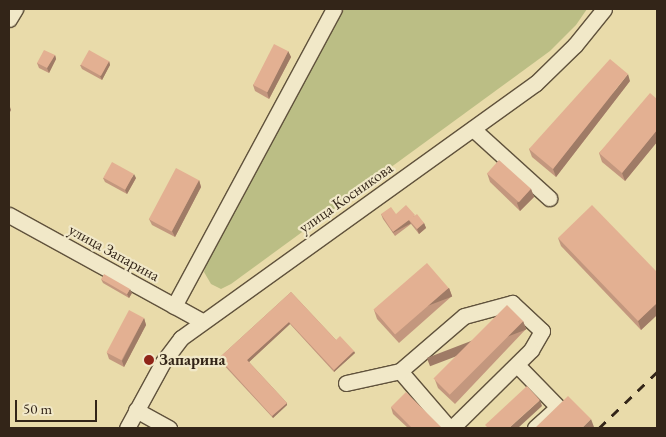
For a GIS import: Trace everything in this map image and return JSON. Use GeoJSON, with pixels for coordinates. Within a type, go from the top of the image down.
{"type":"FeatureCollection","features":[{"type":"Feature","properties":{"kind":"street"},"geometry":{"type":"LineString","coordinates":[[9,19],[15,9]]}},
{"type":"Feature","properties":{"kind":"street"},"geometry":{"type":"LineString","coordinates":[[174,306],[334,9]]}},
{"type":"Feature","properties":{"kind":"street","name":"улица Косникова"},"geometry":{"type":"LineString","coordinates":[[127,428],[172,349],[202,322],[473,129],[551,70],[586,33],[604,9]]}},
{"type":"Feature","properties":{"kind":"street"},"geometry":{"type":"LineString","coordinates":[[473,129],[549,198]]}},
{"type":"Feature","properties":{"kind":"street","name":"улица Запарина"},"geometry":{"type":"LineString","coordinates":[[9,215],[202,322]]}},
{"type":"Feature","properties":{"kind":"street"},"geometry":{"type":"LineString","coordinates":[[346,384],[400,371],[464,316],[512,303],[542,331],[517,365],[450,428],[400,371]]}},
{"type":"Feature","properties":{"kind":"street"},"geometry":{"type":"LineString","coordinates":[[517,365],[558,407],[535,428]]}},
{"type":"Feature","properties":{"kind":"street"},"geometry":{"type":"LineString","coordinates":[[136,410],[169,428]]}},
{"type":"Feature","properties":{"kind":"green space"},"geometry":{"type":"Polygon","coordinates":[[[344,9],[587,9],[576,25],[550,51],[231,284],[221,289],[211,284],[204,272],[206,265],[344,9]]]}},
{"type":"Feature","properties":{"kind":"building"},"geometry":{"type":"Polygon","coordinates":[[[274,44],[288,51],[267,92],[253,85],[274,44]]]}},
{"type":"Feature","properties":{"kind":"building"},"geometry":{"type":"Polygon","coordinates":[[[44,50],[55,55],[47,68],[37,63],[44,50]]]}},
{"type":"Feature","properties":{"kind":"building"},"geometry":{"type":"Polygon","coordinates":[[[89,50],[109,61],[101,76],[81,65],[89,50]]]}},
{"type":"Feature","properties":{"kind":"building"},"geometry":{"type":"Polygon","coordinates":[[[610,59],[628,74],[553,169],[529,149],[610,59]]]}},
{"type":"Feature","properties":{"kind":"building"},"geometry":{"type":"Polygon","coordinates":[[[650,93],[657,99],[657,130],[622,173],[599,153],[650,93]]]}},
{"type":"Feature","properties":{"kind":"building"},"geometry":{"type":"Polygon","coordinates":[[[499,160],[531,189],[519,202],[487,173],[499,160]]]}},
{"type":"Feature","properties":{"kind":"building"},"geometry":{"type":"Polygon","coordinates":[[[112,162],[134,174],[125,190],[103,178],[112,162]]]}},
{"type":"Feature","properties":{"kind":"building"},"geometry":{"type":"Polygon","coordinates":[[[176,168],[199,180],[172,231],[149,219],[176,168]]]}},
{"type":"Feature","properties":{"kind":"building"},"geometry":{"type":"Polygon","coordinates":[[[406,205],[415,215],[413,217],[417,214],[424,223],[417,229],[409,220],[393,232],[381,214],[391,207],[396,214],[406,205]]]}},
{"type":"Feature","properties":{"kind":"building"},"geometry":{"type":"Polygon","coordinates":[[[592,205],[657,272],[657,303],[638,321],[558,238],[592,205]]]}},
{"type":"Feature","properties":{"kind":"building"},"geometry":{"type":"Polygon","coordinates":[[[427,263],[449,288],[395,334],[373,310],[427,263]]]}},
{"type":"Feature","properties":{"kind":"building"},"geometry":{"type":"Polygon","coordinates":[[[104,274],[130,289],[127,294],[101,279],[104,274]]]}},
{"type":"Feature","properties":{"kind":"building"},"geometry":{"type":"Polygon","coordinates":[[[291,292],[336,340],[340,336],[354,351],[334,370],[289,322],[247,360],[287,403],[272,416],[219,358],[291,292]]]}},
{"type":"Feature","properties":{"kind":"building"},"geometry":{"type":"Polygon","coordinates":[[[507,305],[523,321],[450,395],[433,379],[507,305]]]}},
{"type":"Feature","properties":{"kind":"building"},"geometry":{"type":"Polygon","coordinates":[[[129,310],[144,318],[121,360],[106,352],[129,310]]]}},
{"type":"Feature","properties":{"kind":"building"},"geometry":{"type":"Polygon","coordinates":[[[527,386],[540,400],[509,428],[488,428],[485,425],[527,386]]]}},
{"type":"Feature","properties":{"kind":"building"},"geometry":{"type":"Polygon","coordinates":[[[406,392],[442,428],[412,428],[391,407],[406,392]]]}},
{"type":"Feature","properties":{"kind":"building"},"geometry":{"type":"Polygon","coordinates":[[[568,396],[591,419],[582,428],[535,428],[568,396]]]}},
{"type":"Feature","properties":{"kind":"railway"},"geometry":{"type":"LineString","coordinates":[[599,428],[657,372]]}},
{"type":"Feature","properties":{"kind":"place","name":"Запарина"},"geometry":{"type":"Point","coordinates":[149,360]}}]}
